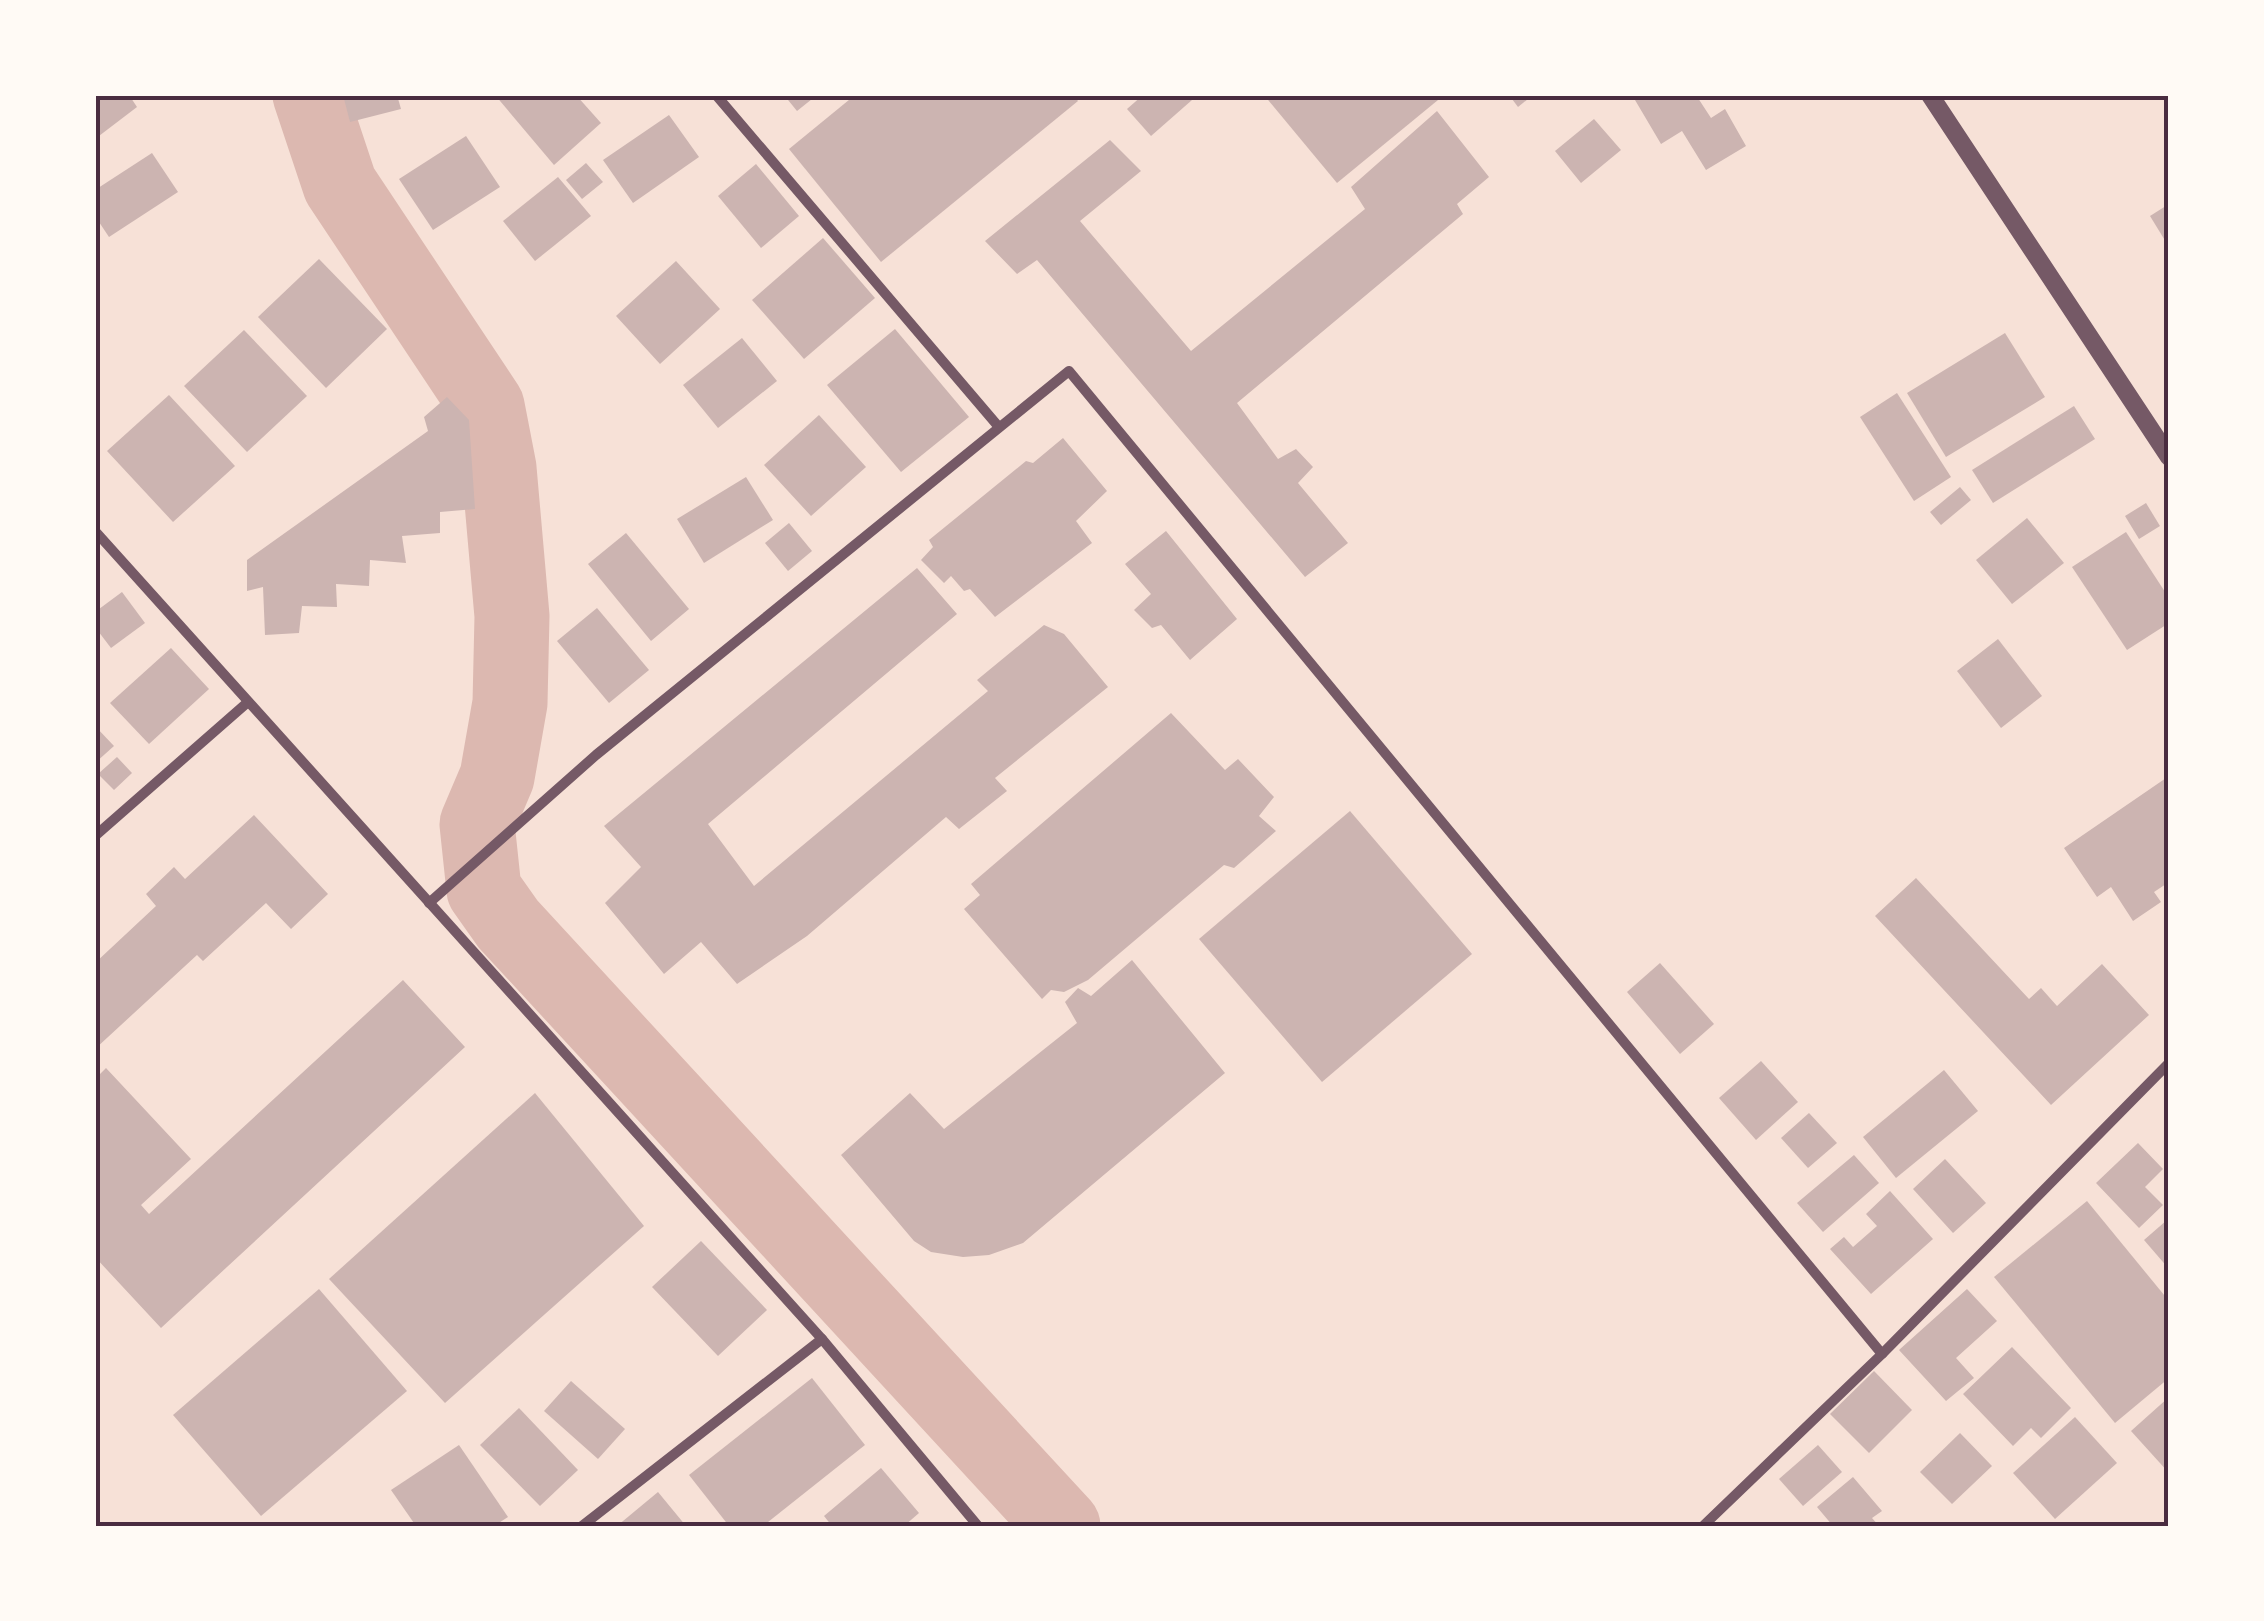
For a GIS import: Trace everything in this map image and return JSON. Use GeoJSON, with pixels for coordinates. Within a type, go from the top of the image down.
{"type":"FeatureCollection","features":[{"type":"Feature","properties":{"kind":"street"},"geometry":{"type":"LineString","coordinates":[[716,95],[998,426]]}},
{"type":"Feature","properties":{"kind":"street"},"geometry":{"type":"LineString","coordinates":[[1930,95],[2169,457]]}},
{"type":"Feature","properties":{"kind":"street"},"geometry":{"type":"LineString","coordinates":[[429,903],[516,824],[1068,371],[1882,1354]]}},
{"type":"Feature","properties":{"kind":"street"},"geometry":{"type":"LineString","coordinates":[[95,531],[822,1340],[978,1526]]}},
{"type":"Feature","properties":{"kind":"street"},"geometry":{"type":"LineString","coordinates":[[95,836],[248,702]]}},
{"type":"Feature","properties":{"kind":"street"},"geometry":{"type":"LineString","coordinates":[[1703,1526],[1882,1354],[2169,1063]]}},
{"type":"Feature","properties":{"kind":"street"},"geometry":{"type":"LineString","coordinates":[[582,1526],[822,1340]]}},
{"type":"Feature","properties":{"kind":"building"},"geometry":{"type":"Polygon","coordinates":[[[95,95],[129,95],[137,107],[95,139],[95,95]]]}},
{"type":"Feature","properties":{"kind":"building"},"geometry":{"type":"Polygon","coordinates":[[[343,95],[397,95],[401,109],[350,122],[343,95]]]}},
{"type":"Feature","properties":{"kind":"building"},"geometry":{"type":"Polygon","coordinates":[[[495,95],[576,95],[601,123],[554,165],[495,95]]]}},
{"type":"Feature","properties":{"kind":"building"},"geometry":{"type":"Polygon","coordinates":[[[784,95],[817,95],[797,111],[784,95]]]}},
{"type":"Feature","properties":{"kind":"building"},"geometry":{"type":"Polygon","coordinates":[[[855,95],[1073,95],[1078,101],[881,262],[789,149],[855,95]]]}},
{"type":"Feature","properties":{"kind":"building"},"geometry":{"type":"Polygon","coordinates":[[[1143,95],[1188,95],[1192,100],[1151,136],[1127,109],[1143,95]]]}},
{"type":"Feature","properties":{"kind":"building"},"geometry":{"type":"Polygon","coordinates":[[[1264,95],[1434,95],[1438,100],[1337,183],[1264,95]]]}},
{"type":"Feature","properties":{"kind":"building"},"geometry":{"type":"Polygon","coordinates":[[[1509,95],[1533,95],[1518,107],[1509,95]]]}},
{"type":"Feature","properties":{"kind":"building"},"geometry":{"type":"Polygon","coordinates":[[[1644,95],[1696,95],[1711,118],[1725,109],[1746,146],[1706,170],[1682,131],[1661,144],[1635,100],[1644,95]]]}},
{"type":"Feature","properties":{"kind":"building"},"geometry":{"type":"Polygon","coordinates":[[[1437,111],[1489,177],[1457,204],[1463,214],[1237,403],[1278,459],[1296,449],[1313,467],[1298,483],[1348,543],[1305,577],[1037,260],[1017,274],[985,241],[1110,140],[1141,171],[1080,221],[1191,351],[1365,209],[1351,187],[1437,111]]]}},
{"type":"Feature","properties":{"kind":"building"},"geometry":{"type":"Polygon","coordinates":[[[669,115],[699,157],[633,203],[603,160],[669,115]]]}},
{"type":"Feature","properties":{"kind":"building"},"geometry":{"type":"Polygon","coordinates":[[[1594,119],[1621,150],[1581,183],[1555,151],[1594,119]]]}},
{"type":"Feature","properties":{"kind":"building"},"geometry":{"type":"Polygon","coordinates":[[[466,136],[500,187],[433,230],[399,179],[466,136]]]}},
{"type":"Feature","properties":{"kind":"building"},"geometry":{"type":"Polygon","coordinates":[[[152,153],[178,192],[109,237],[95,216],[95,190],[152,153]]]}},
{"type":"Feature","properties":{"kind":"building"},"geometry":{"type":"Polygon","coordinates":[[[586,163],[603,182],[582,199],[566,180],[586,163]]]}},
{"type":"Feature","properties":{"kind":"building"},"geometry":{"type":"Polygon","coordinates":[[[756,164],[799,216],[761,248],[718,196],[756,164]]]}},
{"type":"Feature","properties":{"kind":"building"},"geometry":{"type":"Polygon","coordinates":[[[558,177],[591,216],[535,261],[503,221],[558,177]]]}},
{"type":"Feature","properties":{"kind":"building"},"geometry":{"type":"Polygon","coordinates":[[[2169,204],[2169,247],[2150,216],[2169,204]]]}},
{"type":"Feature","properties":{"kind":"building"},"geometry":{"type":"Polygon","coordinates":[[[823,238],[875,298],[804,359],[752,300],[823,238]]]}},
{"type":"Feature","properties":{"kind":"building"},"geometry":{"type":"Polygon","coordinates":[[[319,259],[387,329],[326,388],[258,317],[319,259]]]}},
{"type":"Feature","properties":{"kind":"building"},"geometry":{"type":"Polygon","coordinates":[[[676,261],[720,309],[660,364],[616,316],[676,261]]]}},
{"type":"Feature","properties":{"kind":"building"},"geometry":{"type":"Polygon","coordinates":[[[895,329],[969,417],[901,472],[827,385],[895,329]]]}},
{"type":"Feature","properties":{"kind":"building"},"geometry":{"type":"Polygon","coordinates":[[[244,330],[307,396],[247,452],[184,386],[244,330]]]}},
{"type":"Feature","properties":{"kind":"building"},"geometry":{"type":"Polygon","coordinates":[[[2005,333],[2045,397],[1946,457],[1907,393],[2005,333]]]}},
{"type":"Feature","properties":{"kind":"building"},"geometry":{"type":"Polygon","coordinates":[[[742,338],[777,381],[718,428],[683,385],[742,338]]]}},
{"type":"Feature","properties":{"kind":"building"},"geometry":{"type":"Polygon","coordinates":[[[1897,393],[1951,477],[1914,501],[1860,417],[1897,393]]]}},
{"type":"Feature","properties":{"kind":"building"},"geometry":{"type":"Polygon","coordinates":[[[169,395],[235,466],[173,522],[107,451],[169,395]]]}},
{"type":"Feature","properties":{"kind":"building"},"geometry":{"type":"Polygon","coordinates":[[[447,397],[469,420],[475,509],[440,512],[440,533],[402,536],[406,563],[370,560],[369,586],[336,584],[337,607],[302,606],[299,633],[265,635],[263,587],[247,591],[247,560],[428,431],[424,417],[447,397]]]}},
{"type":"Feature","properties":{"kind":"building"},"geometry":{"type":"Polygon","coordinates":[[[2074,406],[2095,439],[1993,503],[1972,470],[2074,406]]]}},
{"type":"Feature","properties":{"kind":"building"},"geometry":{"type":"Polygon","coordinates":[[[819,415],[866,467],[811,516],[764,465],[819,415]]]}},
{"type":"Feature","properties":{"kind":"building"},"geometry":{"type":"Polygon","coordinates":[[[1063,438],[1107,491],[1076,521],[1092,543],[995,617],[970,589],[964,591],[951,576],[944,583],[921,560],[933,547],[929,540],[1026,461],[1033,463],[1063,438]]]}},
{"type":"Feature","properties":{"kind":"building"},"geometry":{"type":"Polygon","coordinates":[[[746,477],[773,520],[704,563],[677,519],[746,477]]]}},
{"type":"Feature","properties":{"kind":"building"},"geometry":{"type":"Polygon","coordinates":[[[1960,487],[1971,500],[1941,525],[1930,512],[1960,487]]]}},
{"type":"Feature","properties":{"kind":"building"},"geometry":{"type":"Polygon","coordinates":[[[2146,503],[2160,526],[2139,539],[2125,516],[2146,503]]]}},
{"type":"Feature","properties":{"kind":"building"},"geometry":{"type":"Polygon","coordinates":[[[2027,518],[2064,563],[2012,604],[1976,560],[2027,518]]]}},
{"type":"Feature","properties":{"kind":"building"},"geometry":{"type":"Polygon","coordinates":[[[789,523],[812,551],[788,571],[765,543],[789,523]]]}},
{"type":"Feature","properties":{"kind":"building"},"geometry":{"type":"Polygon","coordinates":[[[1166,531],[1237,619],[1190,660],[1161,625],[1152,628],[1134,610],[1151,594],[1125,564],[1166,531]]]}},
{"type":"Feature","properties":{"kind":"building"},"geometry":{"type":"Polygon","coordinates":[[[2126,532],[2169,598],[2169,623],[2127,650],[2072,567],[2126,532]]]}},
{"type":"Feature","properties":{"kind":"building"},"geometry":{"type":"Polygon","coordinates":[[[626,533],[689,609],[651,641],[588,564],[626,533]]]}},
{"type":"Feature","properties":{"kind":"building"},"geometry":{"type":"Polygon","coordinates":[[[917,568],[957,614],[708,824],[754,886],[988,691],[977,680],[1044,625],[1064,634],[1108,687],[995,778],[1007,791],[959,829],[946,817],[807,936],[737,984],[701,942],[664,974],[605,903],[641,867],[604,826],[917,568]]]}},
{"type":"Feature","properties":{"kind":"building"},"geometry":{"type":"Polygon","coordinates":[[[122,592],[145,623],[111,648],[95,627],[95,612],[122,592]]]}},
{"type":"Feature","properties":{"kind":"building"},"geometry":{"type":"Polygon","coordinates":[[[597,608],[649,670],[609,703],[557,641],[597,608]]]}},
{"type":"Feature","properties":{"kind":"building"},"geometry":{"type":"Polygon","coordinates":[[[1998,639],[2042,696],[2001,728],[1957,671],[1998,639]]]}},
{"type":"Feature","properties":{"kind":"building"},"geometry":{"type":"Polygon","coordinates":[[[171,648],[209,689],[149,744],[110,703],[171,648]]]}},
{"type":"Feature","properties":{"kind":"building"},"geometry":{"type":"Polygon","coordinates":[[[1171,713],[1225,770],[1238,759],[1274,797],[1259,816],[1276,831],[1234,868],[1224,865],[1088,980],[1064,992],[1051,990],[1042,999],[964,909],[980,895],[971,884],[1171,713]]]}},
{"type":"Feature","properties":{"kind":"building"},"geometry":{"type":"Polygon","coordinates":[[[95,726],[114,746],[95,763],[95,726]]]}},
{"type":"Feature","properties":{"kind":"building"},"geometry":{"type":"Polygon","coordinates":[[[117,757],[132,773],[114,790],[98,774],[117,757]]]}},
{"type":"Feature","properties":{"kind":"building"},"geometry":{"type":"Polygon","coordinates":[[[2169,776],[2169,882],[2154,892],[2161,902],[2133,921],[2111,887],[2097,897],[2064,848],[2169,776]]]}},
{"type":"Feature","properties":{"kind":"building"},"geometry":{"type":"Polygon","coordinates":[[[1350,811],[1472,954],[1322,1082],[1199,939],[1350,811]]]}},
{"type":"Feature","properties":{"kind":"building"},"geometry":{"type":"Polygon","coordinates":[[[254,815],[328,894],[291,929],[266,903],[203,961],[197,955],[95,1049],[95,963],[156,906],[146,894],[174,867],[185,879],[254,815]]]}},
{"type":"Feature","properties":{"kind":"building"},"geometry":{"type":"Polygon","coordinates":[[[1916,878],[2029,999],[2041,988],[2057,1006],[2102,964],[2149,1015],[2051,1105],[1875,916],[1916,878]]]}},
{"type":"Feature","properties":{"kind":"building"},"geometry":{"type":"Polygon","coordinates":[[[1132,960],[1225,1073],[1023,1243],[989,1255],[963,1257],[931,1252],[914,1241],[841,1155],[910,1093],[944,1129],[1077,1023],[1065,1002],[1078,988],[1091,996],[1132,960]]]}},
{"type":"Feature","properties":{"kind":"building"},"geometry":{"type":"Polygon","coordinates":[[[1660,963],[1714,1024],[1680,1054],[1627,992],[1660,963]]]}},
{"type":"Feature","properties":{"kind":"building"},"geometry":{"type":"Polygon","coordinates":[[[403,980],[465,1047],[161,1328],[95,1257],[95,1079],[106,1068],[191,1159],[141,1205],[149,1214],[403,980]]]}},
{"type":"Feature","properties":{"kind":"building"},"geometry":{"type":"Polygon","coordinates":[[[1761,1061],[1798,1102],[1756,1140],[1719,1098],[1761,1061]]]}},
{"type":"Feature","properties":{"kind":"building"},"geometry":{"type":"Polygon","coordinates":[[[1944,1070],[1978,1111],[1896,1178],[1863,1137],[1944,1070]]]}},
{"type":"Feature","properties":{"kind":"building"},"geometry":{"type":"Polygon","coordinates":[[[535,1093],[644,1226],[445,1403],[329,1279],[535,1093]]]}},
{"type":"Feature","properties":{"kind":"building"},"geometry":{"type":"Polygon","coordinates":[[[1809,1113],[1837,1143],[1808,1168],[1781,1138],[1809,1113]]]}},
{"type":"Feature","properties":{"kind":"building"},"geometry":{"type":"Polygon","coordinates":[[[2138,1143],[2163,1169],[2145,1187],[2163,1205],[2139,1228],[2096,1183],[2138,1143]]]}},
{"type":"Feature","properties":{"kind":"building"},"geometry":{"type":"Polygon","coordinates":[[[1854,1155],[1879,1183],[1823,1232],[1797,1203],[1854,1155]]]}},
{"type":"Feature","properties":{"kind":"building"},"geometry":{"type":"Polygon","coordinates":[[[1945,1159],[1986,1203],[1953,1233],[1913,1189],[1945,1159]]]}},
{"type":"Feature","properties":{"kind":"building"},"geometry":{"type":"Polygon","coordinates":[[[1890,1191],[1933,1239],[1871,1294],[1830,1249],[1844,1237],[1853,1247],[1877,1226],[1866,1214],[1890,1191]]]}},
{"type":"Feature","properties":{"kind":"building"},"geometry":{"type":"Polygon","coordinates":[[[2087,1201],[2169,1301],[2169,1378],[2115,1423],[1994,1277],[2087,1201]]]}},
{"type":"Feature","properties":{"kind":"building"},"geometry":{"type":"Polygon","coordinates":[[[2167,1220],[2169,1223],[2169,1269],[2144,1240],[2167,1220]]]}},
{"type":"Feature","properties":{"kind":"building"},"geometry":{"type":"Polygon","coordinates":[[[701,1241],[767,1310],[718,1356],[652,1287],[701,1241]]]}},
{"type":"Feature","properties":{"kind":"building"},"geometry":{"type":"Polygon","coordinates":[[[319,1289],[407,1391],[261,1516],[173,1415],[319,1289]]]}},
{"type":"Feature","properties":{"kind":"building"},"geometry":{"type":"Polygon","coordinates":[[[1967,1289],[1997,1321],[1956,1358],[1974,1378],[1946,1401],[1899,1350],[1967,1289]]]}},
{"type":"Feature","properties":{"kind":"building"},"geometry":{"type":"Polygon","coordinates":[[[2012,1347],[2071,1408],[2041,1438],[2031,1428],[2013,1446],[1963,1394],[2012,1347]]]}},
{"type":"Feature","properties":{"kind":"building"},"geometry":{"type":"Polygon","coordinates":[[[1874,1371],[1912,1410],[1869,1453],[1830,1414],[1874,1371]]]}},
{"type":"Feature","properties":{"kind":"building"},"geometry":{"type":"Polygon","coordinates":[[[812,1378],[865,1445],[763,1526],[729,1526],[689,1475],[812,1378]]]}},
{"type":"Feature","properties":{"kind":"building"},"geometry":{"type":"Polygon","coordinates":[[[571,1381],[625,1429],[598,1459],[544,1411],[571,1381]]]}},
{"type":"Feature","properties":{"kind":"building"},"geometry":{"type":"Polygon","coordinates":[[[2169,1397],[2169,1473],[2131,1431],[2169,1397]]]}},
{"type":"Feature","properties":{"kind":"building"},"geometry":{"type":"Polygon","coordinates":[[[519,1408],[578,1470],[540,1506],[480,1445],[519,1408]]]}},
{"type":"Feature","properties":{"kind":"building"},"geometry":{"type":"Polygon","coordinates":[[[2075,1417],[2117,1463],[2055,1519],[2013,1473],[2075,1417]]]}},
{"type":"Feature","properties":{"kind":"building"},"geometry":{"type":"Polygon","coordinates":[[[1960,1433],[1992,1466],[1952,1504],[1920,1472],[1960,1433]]]}},
{"type":"Feature","properties":{"kind":"building"},"geometry":{"type":"Polygon","coordinates":[[[459,1445],[508,1517],[494,1526],[416,1526],[391,1490],[459,1445]]]}},
{"type":"Feature","properties":{"kind":"building"},"geometry":{"type":"Polygon","coordinates":[[[1818,1445],[1842,1472],[1803,1506],[1779,1479],[1818,1445]]]}},
{"type":"Feature","properties":{"kind":"building"},"geometry":{"type":"Polygon","coordinates":[[[881,1468],[919,1513],[904,1526],[832,1526],[824,1516],[881,1468]]]}},
{"type":"Feature","properties":{"kind":"building"},"geometry":{"type":"Polygon","coordinates":[[[1853,1477],[1882,1511],[1872,1518],[1879,1526],[1833,1526],[1817,1507],[1853,1477]]]}},
{"type":"Feature","properties":{"kind":"building"},"geometry":{"type":"Polygon","coordinates":[[[658,1492],[686,1526],[617,1526],[658,1492]]]}},
{"type":"Feature","properties":{"kind":"waterway"},"geometry":{"type":"LineString","coordinates":[[310,95],[340,185],[487,406],[499,468],[512,616],[510,703],[497,777],[477,824],[484,890],[508,924],[1063,1526]]}}]}
